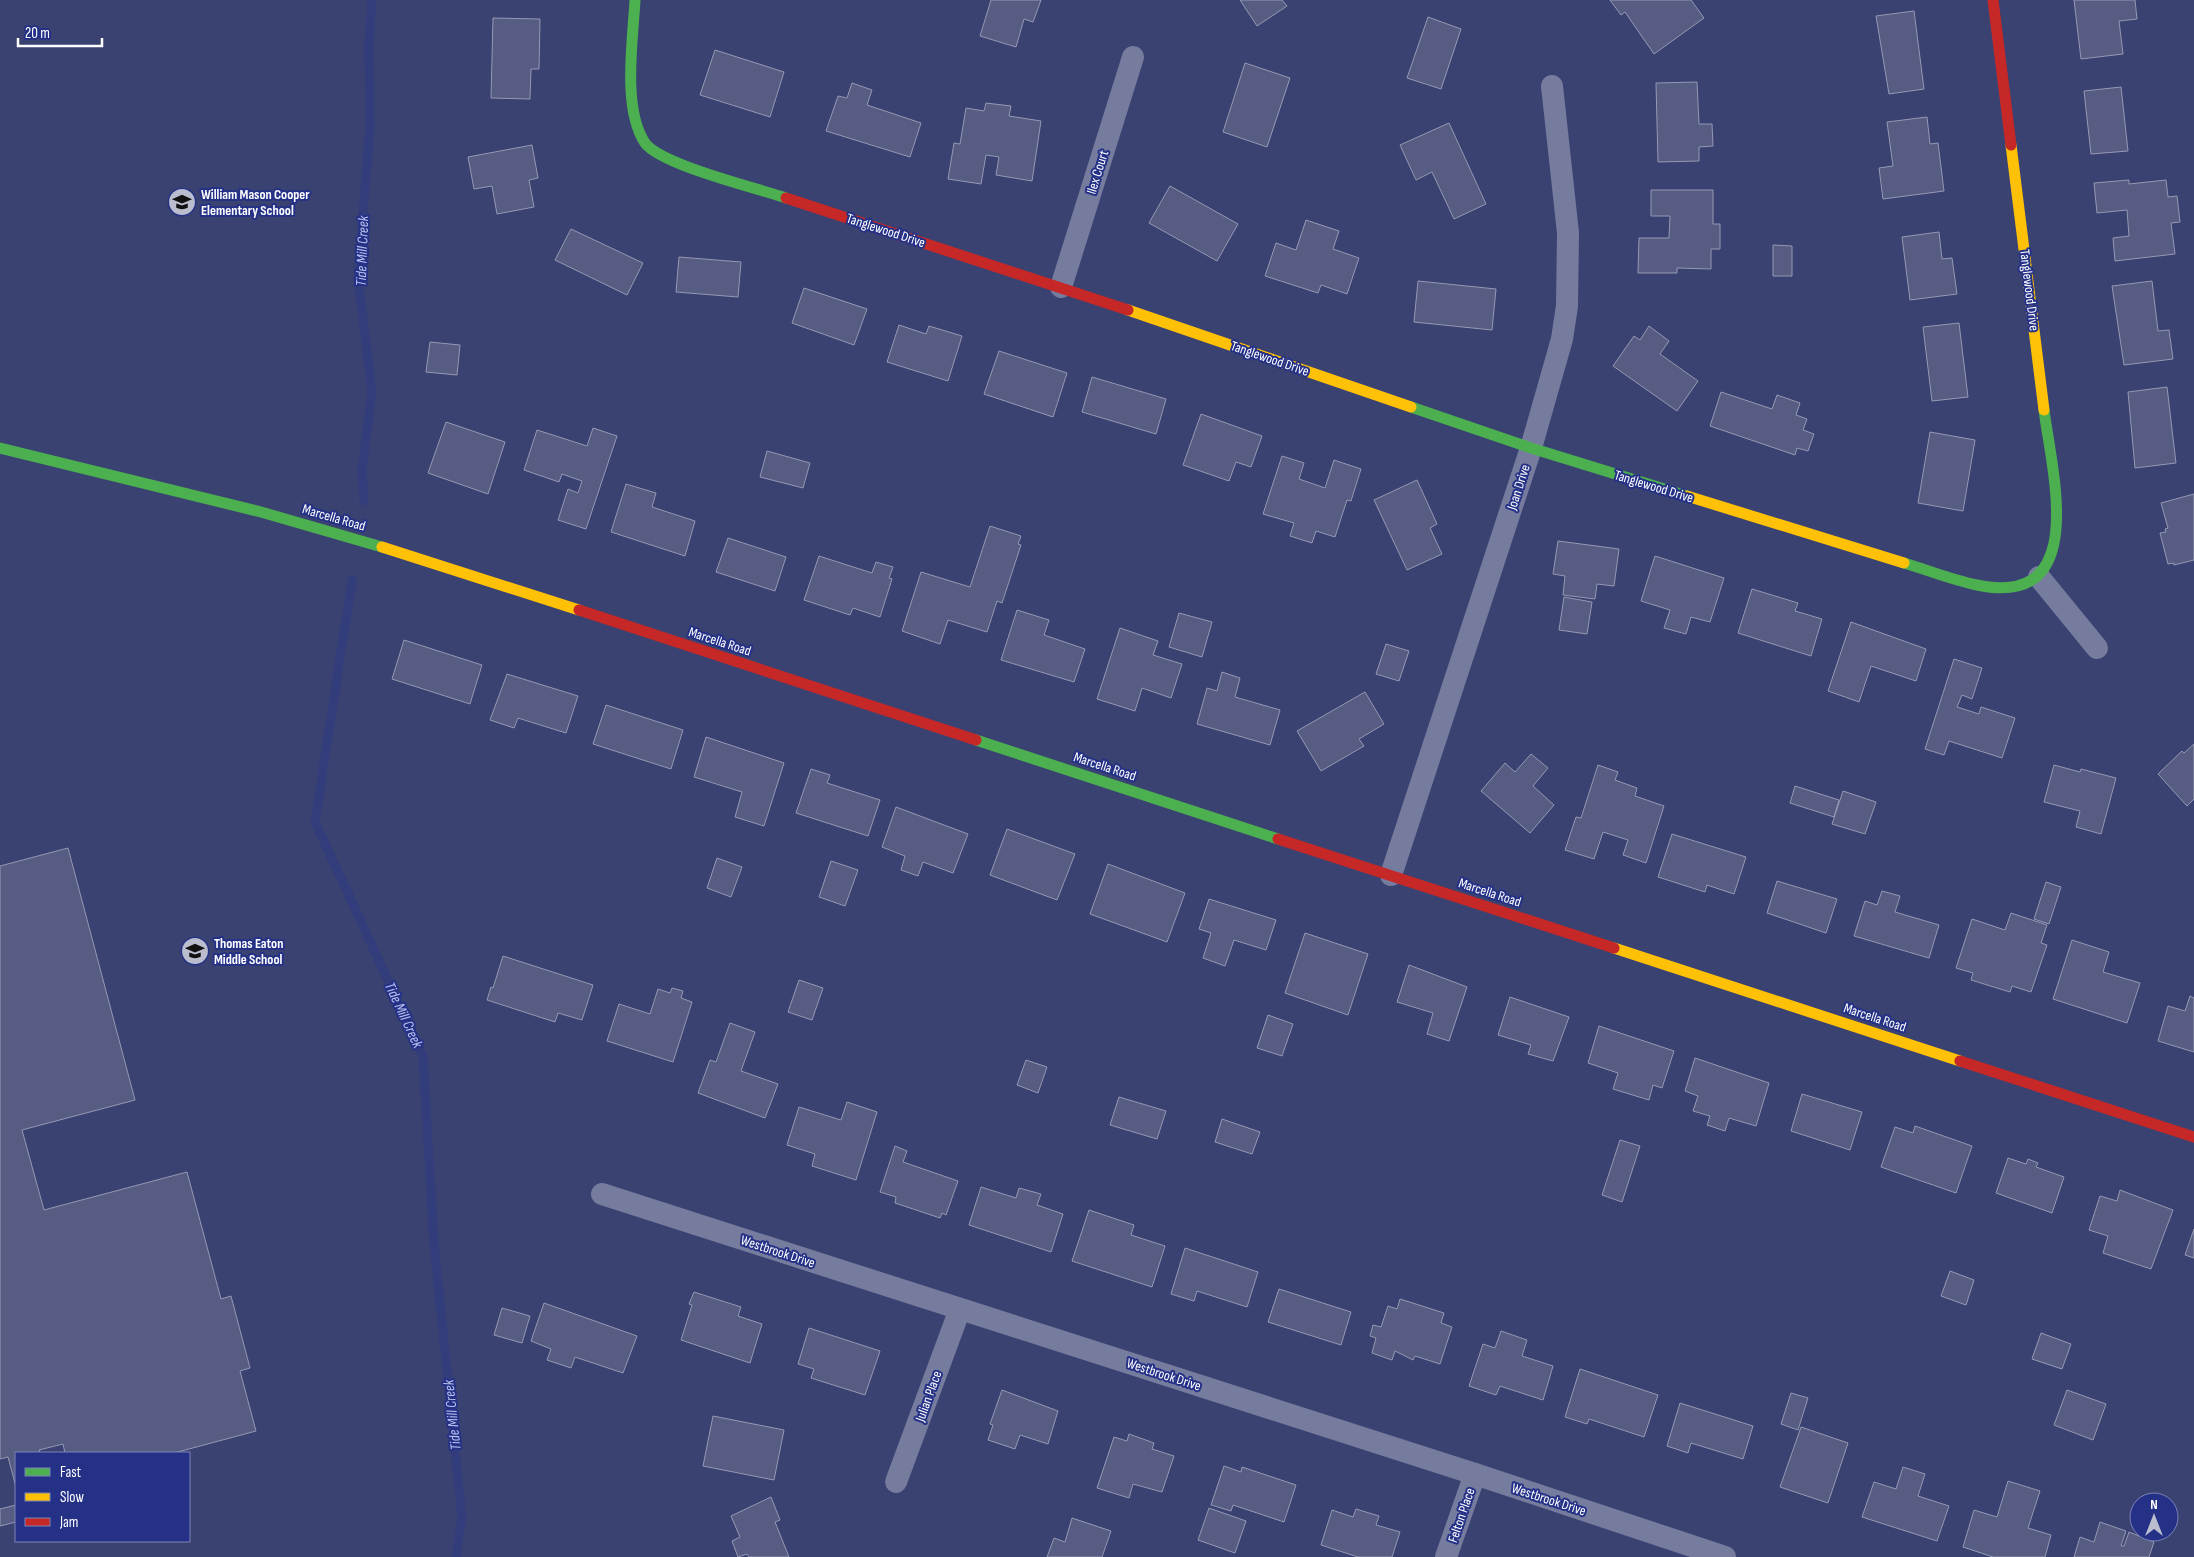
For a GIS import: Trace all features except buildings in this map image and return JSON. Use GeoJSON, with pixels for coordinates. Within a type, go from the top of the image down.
{"type":"FeatureCollection","features":[{"type":"Feature","properties":{"kind":"street","name":"Tanglewood Drive"},"geometry":{"type":"LineString","coordinates":[[635,0],[633,102],[636,126],[646,144],[666,159],[1061,287],[1531,448],[1977,585],[1998,588],[2020,586],[2039,577],[2051,560],[2058,536],[2057,513],[1993,0]]}},
{"type":"Feature","properties":{"kind":"street","name":"Ilex Court"},"geometry":{"type":"LineString","coordinates":[[1061,287],[1133,57]]}},
{"type":"Feature","properties":{"kind":"street","name":"Joan Drive"},"geometry":{"type":"LineString","coordinates":[[1391,875],[1531,448],[1562,339],[1567,306],[1568,233],[1552,86]]}},
{"type":"Feature","properties":{"kind":"street","name":"Marcella Road"},"geometry":{"type":"LineString","coordinates":[[0,448],[261,512],[392,550],[2194,1137]]}},
{"type":"Feature","properties":{"kind":"street"},"geometry":{"type":"LineString","coordinates":[[2039,577],[2098,648]]}},
{"type":"Feature","properties":{"kind":"street","name":"Westbrook Drive"},"geometry":{"type":"LineString","coordinates":[[602,1194],[1475,1474],[1725,1557]]}},
{"type":"Feature","properties":{"kind":"street","name":"Julian Place"},"geometry":{"type":"LineString","coordinates":[[896,1482],[960,1310]]}},
{"type":"Feature","properties":{"kind":"street","name":"Felton Place"},"geometry":{"type":"LineString","coordinates":[[1446,1557],[1475,1474]]}},
{"type":"Feature","properties":{"kind":"waterway","name":"Tide Mill Creek"},"geometry":{"type":"LineString","coordinates":[[364,501],[362,469],[372,391],[358,277],[370,127],[369,43],[372,0]]}},
{"type":"Feature","properties":{"kind":"waterway","name":"Tide Mill Creek"},"geometry":{"type":"LineString","coordinates":[[352,580],[315,822],[423,1056],[434,1244],[462,1518],[456,1557]]}},
{"type":"Feature","properties":{"kind":"traffic: fast"},"geometry":{"type":"LineString","coordinates":[[635,0],[631,53],[631,93],[633,112],[645,143],[654,151],[689,167],[786,198]]}},
{"type":"Feature","properties":{"kind":"traffic: fast"},"geometry":{"type":"LineString","coordinates":[[1411,407],[1531,448],[1687,496]]}},
{"type":"Feature","properties":{"kind":"traffic: fast"},"geometry":{"type":"LineString","coordinates":[[1904,563],[1977,585],[2013,587],[2036,577],[2050,557],[2056,530],[2053,467],[2044,410]]}},
{"type":"Feature","properties":{"kind":"traffic: fast"},"geometry":{"type":"LineString","coordinates":[[0,448],[261,512],[382,547]]}},
{"type":"Feature","properties":{"kind":"traffic: fast"},"geometry":{"type":"LineString","coordinates":[[976,740],[1278,839]]}},
{"type":"Feature","properties":{"kind":"traffic: slow"},"geometry":{"type":"LineString","coordinates":[[2011,145],[2044,410]]}},
{"type":"Feature","properties":{"kind":"traffic: slow"},"geometry":{"type":"LineString","coordinates":[[1128,310],[1411,407]]}},
{"type":"Feature","properties":{"kind":"traffic: slow"},"geometry":{"type":"LineString","coordinates":[[1687,496],[1904,563]]}},
{"type":"Feature","properties":{"kind":"traffic: slow"},"geometry":{"type":"LineString","coordinates":[[382,547],[579,610]]}},
{"type":"Feature","properties":{"kind":"traffic: slow"},"geometry":{"type":"LineString","coordinates":[[1614,948],[1960,1061]]}},
{"type":"Feature","properties":{"kind":"traffic: jam"},"geometry":{"type":"LineString","coordinates":[[1993,0],[2011,145]]}},
{"type":"Feature","properties":{"kind":"traffic: jam"},"geometry":{"type":"LineString","coordinates":[[786,198],[1128,310]]}},
{"type":"Feature","properties":{"kind":"traffic: jam"},"geometry":{"type":"LineString","coordinates":[[579,610],[976,740]]}},
{"type":"Feature","properties":{"kind":"traffic: jam"},"geometry":{"type":"LineString","coordinates":[[1278,839],[1614,948]]}},
{"type":"Feature","properties":{"kind":"traffic: jam"},"geometry":{"type":"LineString","coordinates":[[1960,1061],[2194,1137]]}},
{"type":"Feature","properties":{"kind":"place","name":"William Mason Cooper Elementary School"},"geometry":{"type":"Point","coordinates":[182,202]}},
{"type":"Feature","properties":{"kind":"place","name":"Thomas Eaton Middle School"},"geometry":{"type":"Point","coordinates":[195,951]}}]}
